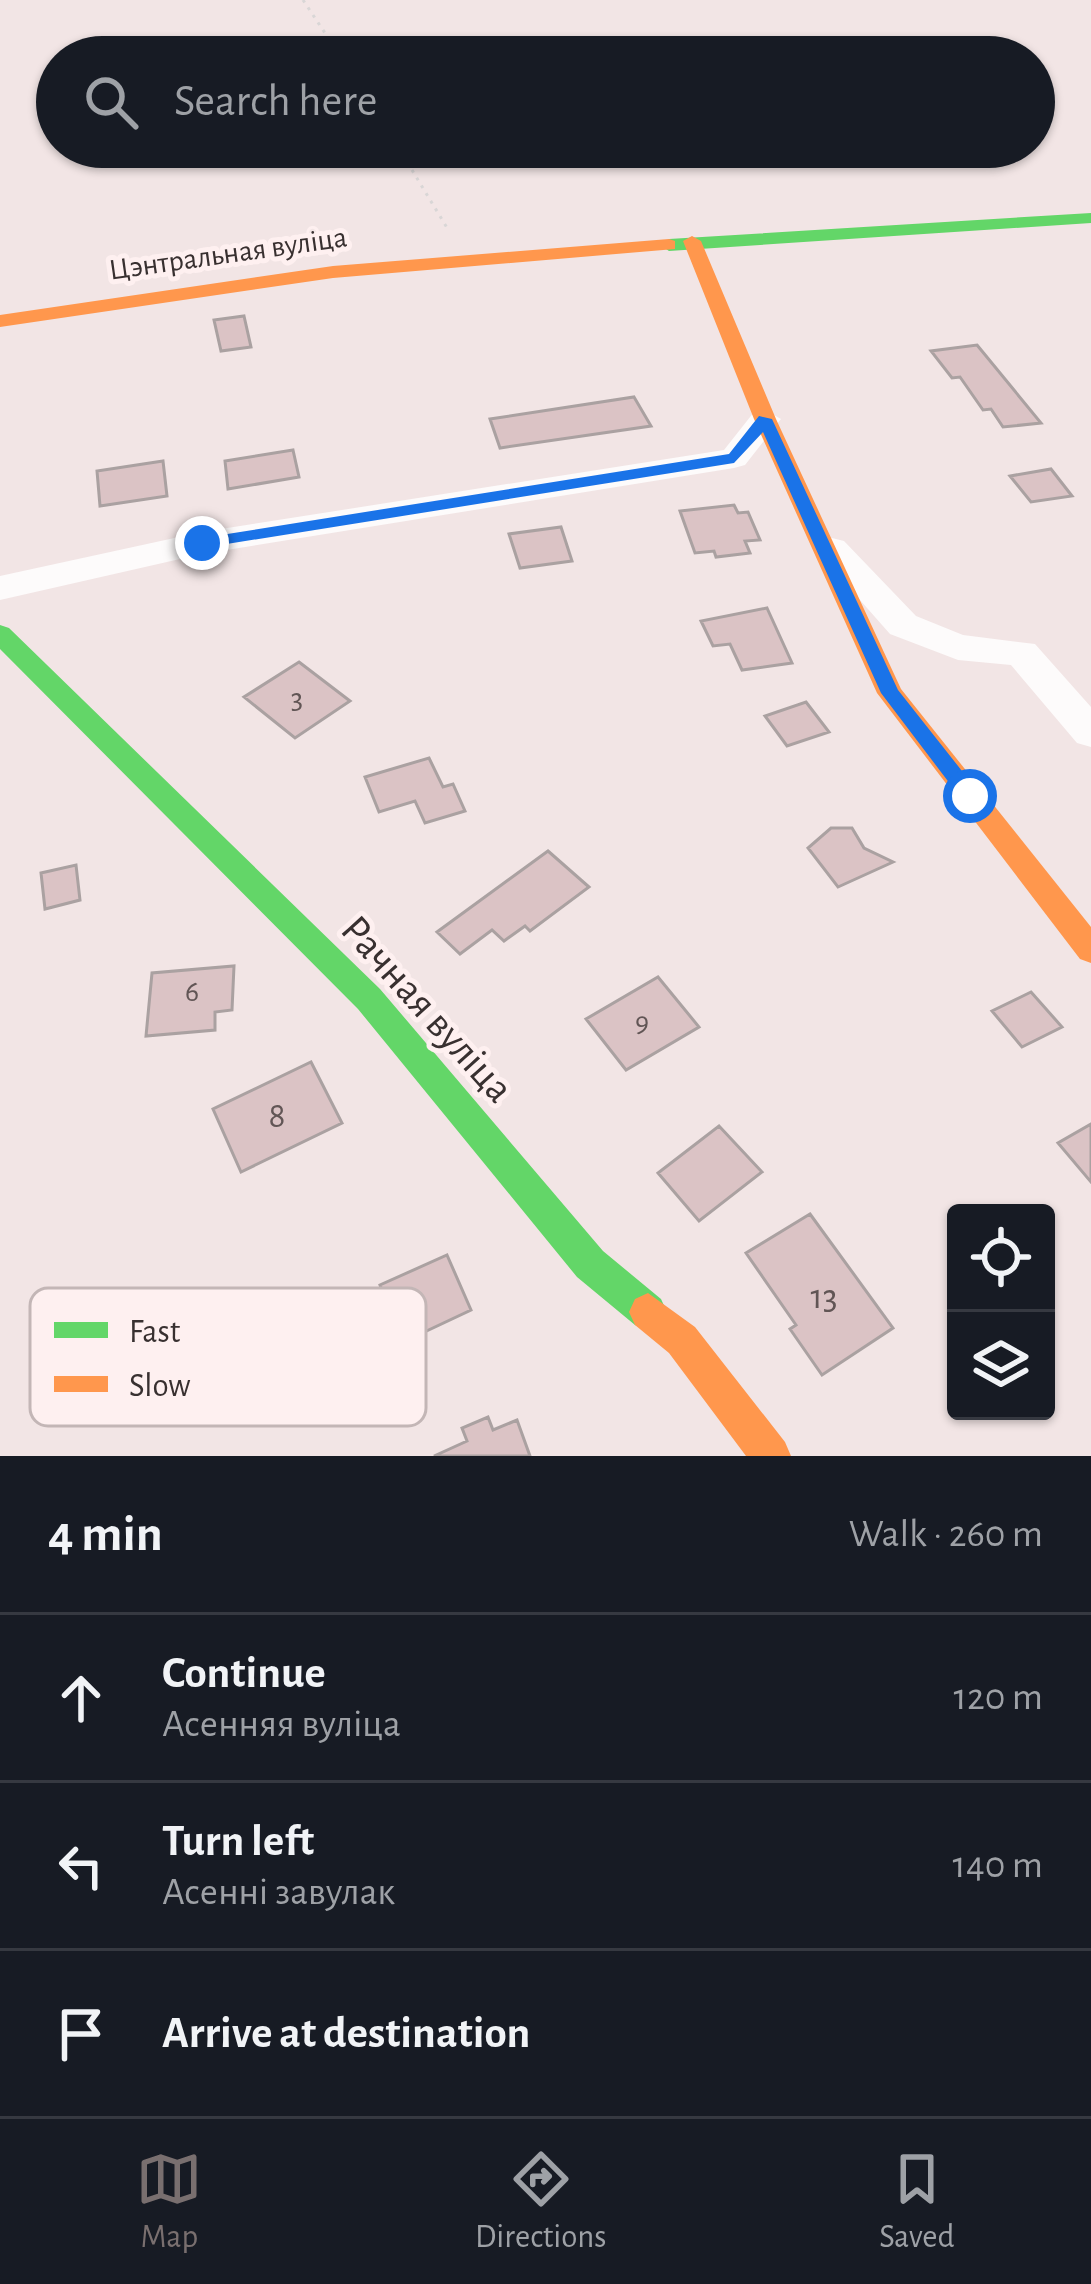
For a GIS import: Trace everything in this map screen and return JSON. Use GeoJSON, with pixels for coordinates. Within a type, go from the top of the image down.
{"type":"FeatureCollection","features":[{"type":"Feature","properties":{"kind":"street","name":"Цэнтральная вуліца"},"geometry":{"type":"LineString","coordinates":[[0,321],[333,272],[466,258],[1091,218]]}},
{"type":"Feature","properties":{"kind":"street"},"geometry":{"type":"LineString","coordinates":[[692,241],[765,419],[890,693],[1091,950]]}},
{"type":"Feature","properties":{"kind":"street"},"geometry":{"type":"LineString","coordinates":[[0,588],[202,543],[734,458],[765,419]]}},
{"type":"Feature","properties":{"kind":"street"},"geometry":{"type":"LineString","coordinates":[[824,540],[903,626],[958,647],[1022,653],[1091,733]]}},
{"type":"Feature","properties":{"kind":"street","name":"Рачная вуліца"},"geometry":{"type":"LineString","coordinates":[[0,634],[369,999],[590,1264],[682,1340],[771,1456]]}},
{"type":"Feature","properties":{"kind":"path"},"geometry":{"type":"LineString","coordinates":[[303,0],[327,36]]}},
{"type":"Feature","properties":{"kind":"path"},"geometry":{"type":"LineString","coordinates":[[411,168],[466,258]]}},
{"type":"Feature","properties":{"kind":"building"},"geometry":{"type":"Polygon","coordinates":[[[244,316],[251,347],[221,351],[214,320],[244,316]]]}},
{"type":"Feature","properties":{"kind":"building"},"geometry":{"type":"Polygon","coordinates":[[[977,345],[1041,423],[1003,427],[991,409],[983,410],[960,377],[952,378],[931,351],[977,345]]]}},
{"type":"Feature","properties":{"kind":"building"},"geometry":{"type":"Polygon","coordinates":[[[634,397],[651,426],[500,448],[490,419],[634,397]]]}},
{"type":"Feature","properties":{"kind":"building"},"geometry":{"type":"Polygon","coordinates":[[[293,450],[299,477],[228,489],[225,461],[293,450]]]}},
{"type":"Feature","properties":{"kind":"building"},"geometry":{"type":"Polygon","coordinates":[[[163,461],[167,496],[100,506],[97,471],[163,461]]]}},
{"type":"Feature","properties":{"kind":"building"},"geometry":{"type":"Polygon","coordinates":[[[1051,469],[1072,496],[1031,502],[1010,476],[1051,469]]]}},
{"type":"Feature","properties":{"kind":"building"},"geometry":{"type":"Polygon","coordinates":[[[734,505],[738,513],[748,512],[760,540],[745,541],[750,553],[716,557],[714,551],[695,553],[680,511],[734,505]]]}},
{"type":"Feature","properties":{"kind":"building"},"geometry":{"type":"Polygon","coordinates":[[[561,527],[572,561],[520,568],[509,534],[561,527]]]}},
{"type":"Feature","properties":{"kind":"building"},"geometry":{"type":"Polygon","coordinates":[[[767,608],[792,663],[742,670],[730,644],[713,646],[701,621],[767,608]]]}},
{"type":"Feature","properties":{"kind":"building"},"geometry":{"type":"Polygon","coordinates":[[[299,662],[350,701],[295,738],[244,697],[299,662]]]}},
{"type":"Feature","properties":{"kind":"building"},"geometry":{"type":"Polygon","coordinates":[[[806,702],[829,732],[787,746],[765,716],[806,702]]]}},
{"type":"Feature","properties":{"kind":"building"},"geometry":{"type":"Polygon","coordinates":[[[429,758],[443,787],[453,784],[465,811],[425,823],[415,801],[379,812],[365,777],[429,758]]]}},
{"type":"Feature","properties":{"kind":"building"},"geometry":{"type":"Polygon","coordinates":[[[831,828],[852,828],[864,848],[893,862],[838,887],[808,848],[831,828]]]}},
{"type":"Feature","properties":{"kind":"building"},"geometry":{"type":"Polygon","coordinates":[[[548,851],[589,887],[530,931],[525,926],[504,941],[492,930],[460,954],[437,932],[548,851]]]}},
{"type":"Feature","properties":{"kind":"building"},"geometry":{"type":"Polygon","coordinates":[[[76,865],[80,900],[45,909],[41,873],[76,865]]]}},
{"type":"Feature","properties":{"kind":"building"},"geometry":{"type":"Polygon","coordinates":[[[234,966],[232,1010],[215,1012],[215,1030],[146,1036],[152,973],[234,966]]]}},
{"type":"Feature","properties":{"kind":"building"},"geometry":{"type":"Polygon","coordinates":[[[658,977],[699,1027],[626,1070],[586,1019],[658,977]]]}},
{"type":"Feature","properties":{"kind":"building"},"geometry":{"type":"Polygon","coordinates":[[[1031,992],[1062,1027],[1022,1047],[992,1011],[1031,992]]]}},
{"type":"Feature","properties":{"kind":"building"},"geometry":{"type":"Polygon","coordinates":[[[311,1062],[342,1123],[241,1172],[213,1109],[311,1062]]]}},
{"type":"Feature","properties":{"kind":"building"},"geometry":{"type":"Polygon","coordinates":[[[1091,1124],[1091,1182],[1058,1143],[1091,1124]]]}},
{"type":"Feature","properties":{"kind":"building"},"geometry":{"type":"Polygon","coordinates":[[[719,1126],[762,1172],[699,1221],[658,1173],[719,1126]]]}},
{"type":"Feature","properties":{"kind":"building"},"geometry":{"type":"Polygon","coordinates":[[[810,1214],[893,1328],[822,1375],[790,1329],[796,1325],[746,1253],[810,1214]]]}},
{"type":"Feature","properties":{"kind":"building"},"geometry":{"type":"Polygon","coordinates":[[[447,1255],[471,1310],[426,1331],[426,1288],[380,1285],[447,1255]]]}},
{"type":"Feature","properties":{"kind":"building"},"geometry":{"type":"Polygon","coordinates":[[[488,1417],[493,1430],[517,1420],[530,1456],[434,1456],[467,1441],[462,1428],[488,1417]]]}},
{"type":"Feature","properties":{"kind":"traffic: fast"},"geometry":{"type":"LineString","coordinates":[[669,245],[1091,218]]}},
{"type":"Feature","properties":{"kind":"traffic: fast"},"geometry":{"type":"LineString","coordinates":[[0,634],[369,999],[590,1264],[648,1312]]}},
{"type":"Feature","properties":{"kind":"traffic: slow"},"geometry":{"type":"LineString","coordinates":[[692,241],[765,419],[890,693],[1091,950]]}},
{"type":"Feature","properties":{"kind":"traffic: slow"},"geometry":{"type":"LineString","coordinates":[[0,321],[333,272],[669,245]]}},
{"type":"Feature","properties":{"kind":"traffic: slow"},"geometry":{"type":"LineString","coordinates":[[648,1312],[682,1340],[771,1456]]}},
{"type":"Feature","properties":{"kind":"route"},"geometry":{"type":"LineString","coordinates":[[202,543],[734,458],[765,419],[890,693],[970,796]]}}]}
